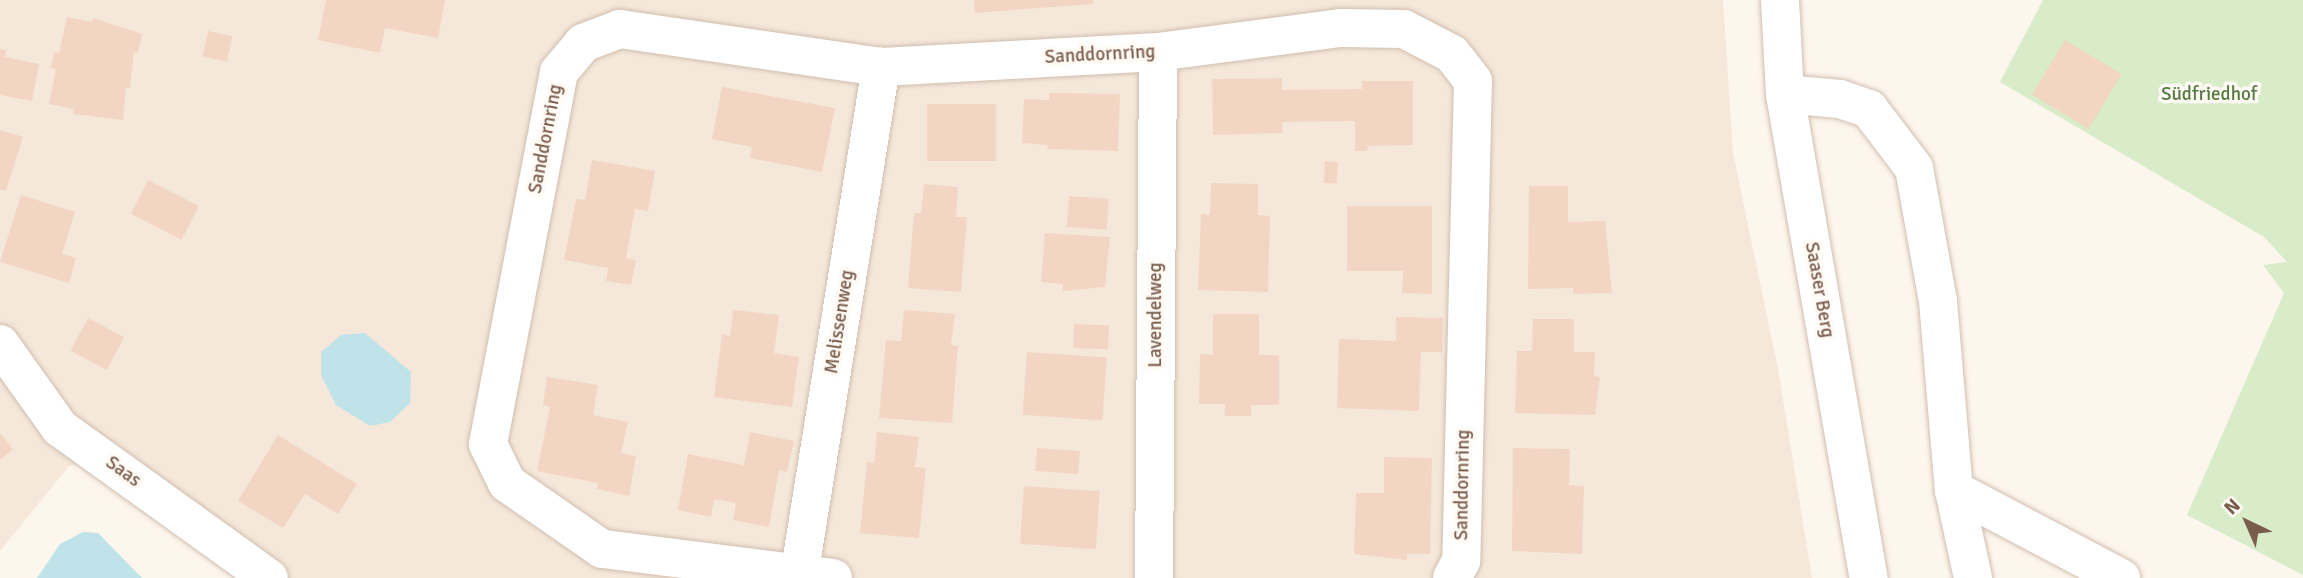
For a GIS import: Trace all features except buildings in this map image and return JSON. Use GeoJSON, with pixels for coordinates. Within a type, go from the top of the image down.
{"type":"FeatureCollection","features":[{"type":"Feature","properties":{"kind":"street","name":"Saaser Berg"},"geometry":{"type":"LineString","coordinates":[[1780,0],[1785,94],[1869,578]]}},
{"type":"Feature","properties":{"kind":"street","name":"Sanddornring"},"geometry":{"type":"LineString","coordinates":[[816,577],[602,549],[507,483],[488,444],[559,72],[569,55],[583,43],[620,29],[881,67],[1158,52],[1339,14],[1404,29],[1452,54],[1473,81],[1461,561],[1452,578]]}},
{"type":"Feature","properties":{"kind":"street","name":"Lavendelweg"},"geometry":{"type":"LineString","coordinates":[[1154,578],[1158,52]]}},
{"type":"Feature","properties":{"kind":"street","name":"Melissenweg"},"geometry":{"type":"LineString","coordinates":[[816,577],[881,67]]}},
{"type":"Feature","properties":{"kind":"street"},"geometry":{"type":"LineString","coordinates":[[1785,94],[1840,99],[1869,109],[1914,168],[1938,301],[1954,489],[1973,578]]}},
{"type":"Feature","properties":{"kind":"street","name":"Saas"},"geometry":{"type":"LineString","coordinates":[[0,344],[61,428],[269,578]]}},
{"type":"Feature","properties":{"kind":"street"},"geometry":{"type":"LineString","coordinates":[[1954,489],[2120,578]]}},
{"type":"Feature","properties":{"kind":"shaded area"},"geometry":{"type":"Polygon","coordinates":[[[0,0],[1723,0],[1733,153],[1778,369],[1812,578],[285,578],[115,452],[69,466],[0,551],[0,0]]]}},
{"type":"Feature","properties":{"kind":"green space","name":"Südfriedhof"},"geometry":{"type":"Polygon","coordinates":[[[2043,0],[2303,0],[2303,575],[2187,515],[2284,293],[2263,265],[2287,262],[2264,237],[2000,82],[2043,0]]]}},
{"type":"Feature","properties":{"kind":"water"},"geometry":{"type":"Polygon","coordinates":[[[365,333],[411,372],[410,403],[390,422],[370,426],[336,405],[321,375],[321,352],[341,335],[365,333]]]}},
{"type":"Feature","properties":{"kind":"water"},"geometry":{"type":"Polygon","coordinates":[[[83,532],[98,533],[142,578],[37,578],[60,544],[83,532]]]}}]}
